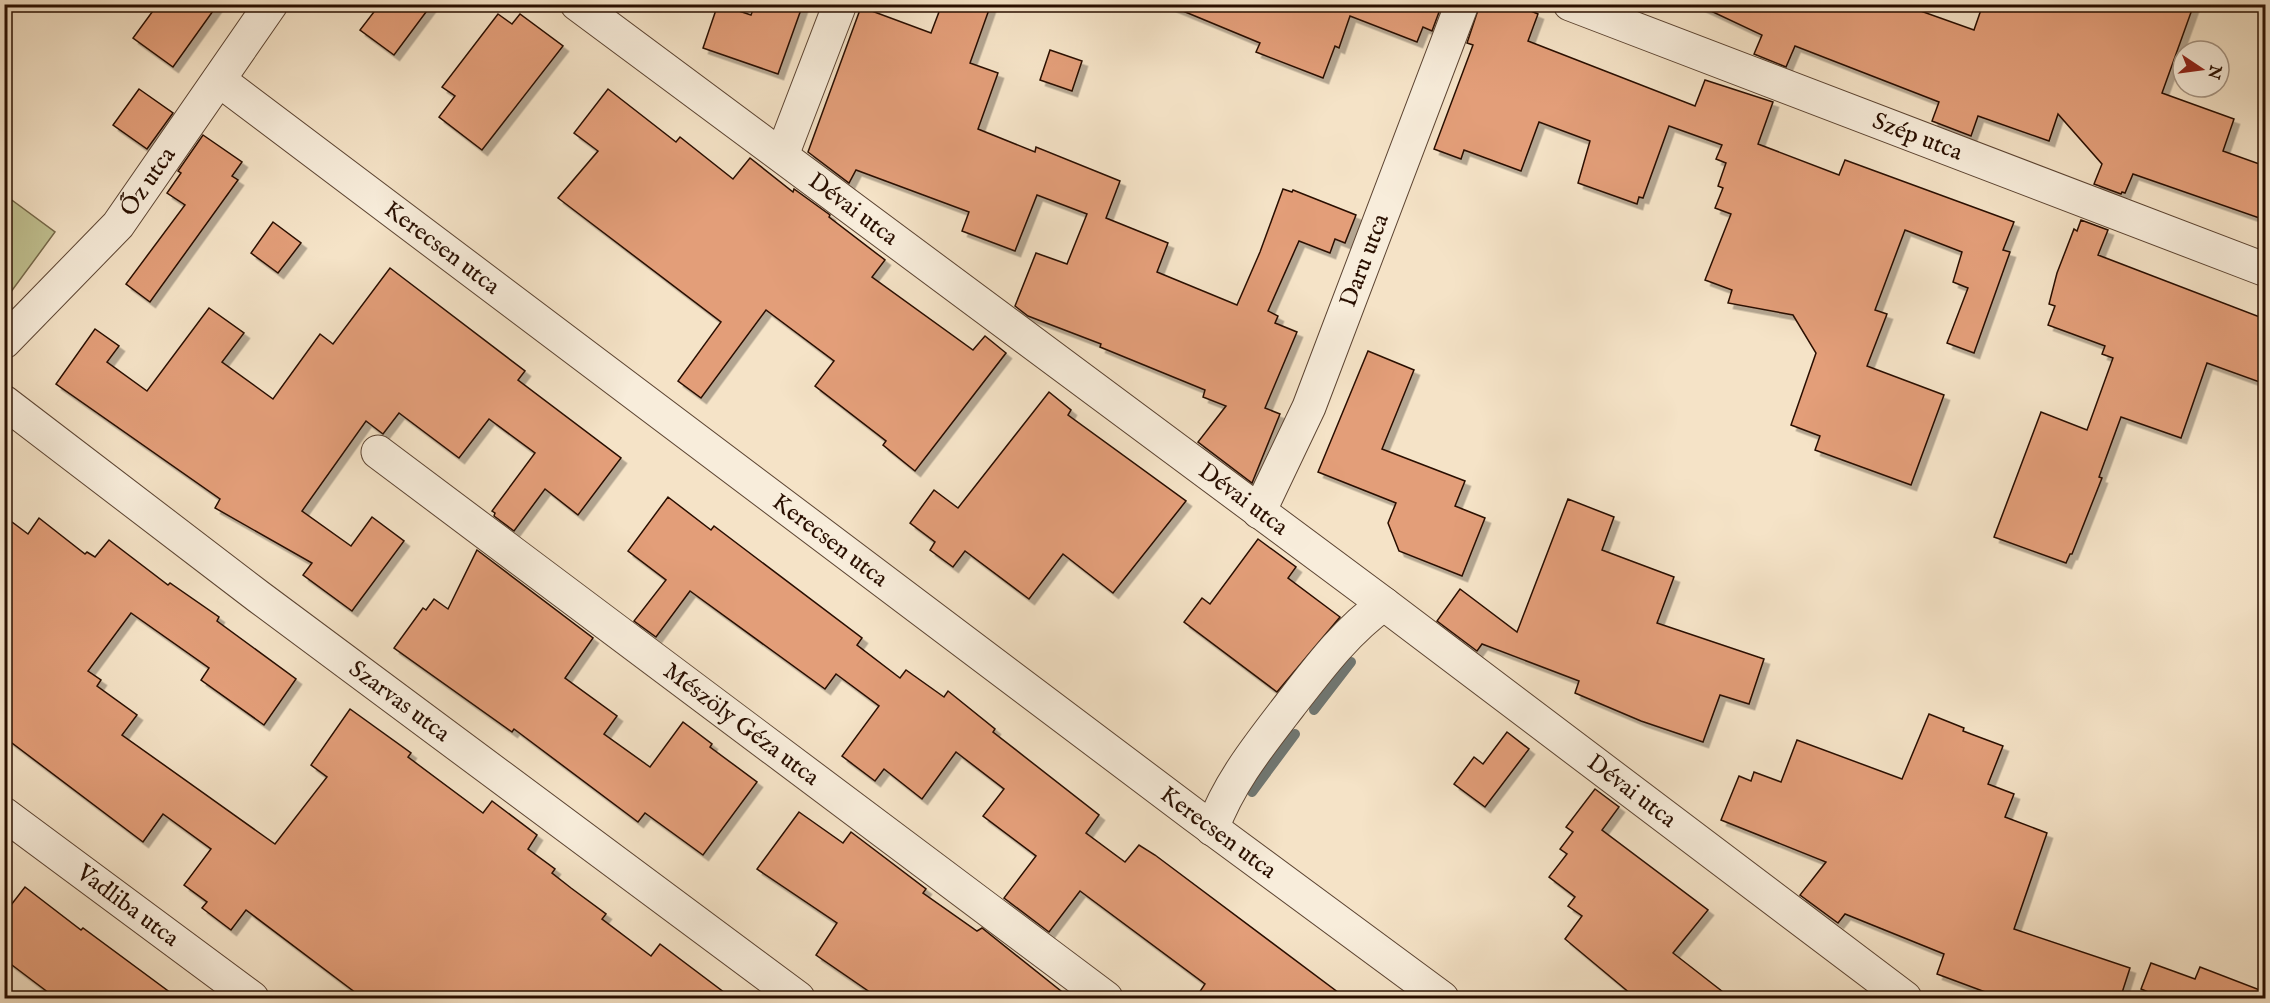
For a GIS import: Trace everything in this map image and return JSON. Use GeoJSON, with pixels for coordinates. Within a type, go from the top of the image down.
{"type":"FeatureCollection","features":[{"type":"Feature","properties":{"kind":"street","name":"Őz utca"},"geometry":{"type":"LineString","coordinates":[[4,342],[118,225],[272,4]]}},
{"type":"Feature","properties":{"kind":"street","name":"Dévai utca"},"geometry":{"type":"LineString","coordinates":[[577,4],[1384,604],[1905,999]]}},
{"type":"Feature","properties":{"kind":"street"},"geometry":{"type":"LineString","coordinates":[[782,155],[840,4]]}},
{"type":"Feature","properties":{"kind":"street","name":"Daru utca"},"geometry":{"type":"LineString","coordinates":[[1259,512],[1309,407],[1462,4]]}},
{"type":"Feature","properties":{"kind":"street","name":"Szép utca"},"geometry":{"type":"LineString","coordinates":[[1570,4],[2265,270]]}},
{"type":"Feature","properties":{"kind":"street","name":"Kerecsen utca"},"geometry":{"type":"LineString","coordinates":[[219,80],[1212,829],[1442,999]]}},
{"type":"Feature","properties":{"kind":"street","name":"Szarvas utca"},"geometry":{"type":"LineString","coordinates":[[4,402],[259,597],[798,999]]}},
{"type":"Feature","properties":{"kind":"street","name":"Mészöly Géza utca"},"geometry":{"type":"LineString","coordinates":[[378,452],[1106,999]]}},
{"type":"Feature","properties":{"kind":"street"},"geometry":{"type":"LineString","coordinates":[[1212,829],[1224,798],[1264,738],[1358,624],[1384,604]]}},
{"type":"Feature","properties":{"kind":"street","name":"Vadliba utca"},"geometry":{"type":"LineString","coordinates":[[4,814],[252,999]]}},
{"type":"Feature","properties":{"kind":"green space"},"geometry":{"type":"Polygon","coordinates":[[[5,195],[55,232],[5,300],[5,195]]]}},
{"type":"Feature","properties":{"kind":"building"},"geometry":{"type":"Polygon","coordinates":[[[158,4],[218,4],[173,67],[133,38],[158,4]]]}},
{"type":"Feature","properties":{"kind":"building"},"geometry":{"type":"Polygon","coordinates":[[[380,4],[432,4],[394,55],[360,30],[380,4]]]}},
{"type":"Feature","properties":{"kind":"building"},"geometry":{"type":"Polygon","coordinates":[[[718,4],[751,15],[755,4],[803,4],[778,74],[703,48],[718,4]]]}},
{"type":"Feature","properties":{"kind":"building"},"geometry":{"type":"Polygon","coordinates":[[[942,4],[991,4],[970,63],[998,73],[978,129],[1035,152],[1036,147],[1120,181],[1106,218],[1168,243],[1157,272],[1237,305],[1260,252],[1283,189],[1292,192],[1293,190],[1356,215],[1345,243],[1335,239],[1330,253],[1299,241],[1268,311],[1278,316],[1275,323],[1297,332],[1265,408],[1280,414],[1252,483],[1198,442],[1226,406],[1203,397],[1205,390],[1100,347],[1101,344],[1028,316],[1015,306],[1036,253],[1067,264],[1087,214],[1037,195],[1015,251],[962,231],[969,212],[856,170],[849,183],[808,152],[861,7],[931,33],[942,4]]]}},
{"type":"Feature","properties":{"kind":"building"},"geometry":{"type":"Polygon","coordinates":[[[1166,4],[1442,4],[1432,31],[1423,27],[1417,42],[1350,16],[1339,48],[1335,46],[1323,78],[1256,52],[1260,43],[1166,4]]]}},
{"type":"Feature","properties":{"kind":"building"},"geometry":{"type":"Polygon","coordinates":[[[1480,4],[1514,4],[1538,14],[1528,41],[1695,106],[1705,80],[1773,102],[1758,144],[1839,175],[1845,160],[2014,222],[2003,250],[2010,252],[1974,353],[1947,343],[1968,288],[1953,282],[1962,252],[1905,230],[1875,310],[1887,314],[1867,366],[1944,395],[1911,485],[1815,450],[1820,436],[1791,425],[1816,353],[1793,315],[1728,303],[1732,290],[1705,280],[1731,214],[1715,208],[1723,188],[1718,186],[1726,163],[1716,159],[1722,145],[1669,126],[1643,198],[1639,197],[1637,204],[1578,183],[1590,141],[1539,122],[1521,171],[1464,150],[1461,159],[1434,149],[1473,45],[1467,43],[1480,4]]]}},
{"type":"Feature","properties":{"kind":"building"},"geometry":{"type":"Polygon","coordinates":[[[1696,4],[1901,4],[1974,30],[1983,4],[2194,4],[2181,39],[2171,39],[2171,68],[2162,93],[2171,96],[2171,99],[2179,99],[2234,119],[2223,151],[2265,166],[2265,220],[2133,174],[2125,193],[2121,194],[2094,184],[2102,164],[2058,114],[2049,141],[1978,116],[1971,136],[1932,121],[1939,102],[1795,46],[1786,67],[1754,54],[1762,35],[1696,4]]]}},
{"type":"Feature","properties":{"kind":"building"},"geometry":{"type":"Polygon","coordinates":[[[498,14],[512,24],[520,14],[563,46],[482,150],[439,117],[455,96],[442,87],[498,14]]]}},
{"type":"Feature","properties":{"kind":"building"},"geometry":{"type":"Polygon","coordinates":[[[1050,50],[1082,61],[1072,91],[1040,80],[1050,50]]]}},
{"type":"Feature","properties":{"kind":"building"},"geometry":{"type":"Polygon","coordinates":[[[139,89],[173,113],[147,149],[113,125],[139,89]]]}},
{"type":"Feature","properties":{"kind":"building"},"geometry":{"type":"Polygon","coordinates":[[[608,89],[676,142],[680,137],[733,179],[750,158],[793,192],[794,189],[830,215],[829,217],[885,260],[872,277],[973,350],[985,336],[1006,353],[915,471],[883,445],[886,441],[815,386],[834,361],[766,310],[701,398],[678,381],[721,322],[558,198],[598,151],[574,133],[608,89]]]}},
{"type":"Feature","properties":{"kind":"building"},"geometry":{"type":"Polygon","coordinates":[[[203,135],[242,162],[232,176],[238,180],[150,302],[126,284],[185,205],[167,193],[181,173],[178,171],[203,135]]]}},
{"type":"Feature","properties":{"kind":"building"},"geometry":{"type":"Polygon","coordinates":[[[2081,220],[2108,230],[2098,255],[2265,319],[2265,384],[2207,363],[2181,438],[2121,417],[2099,477],[2102,478],[2072,554],[2066,563],[1994,537],[2041,412],[2087,430],[2113,358],[2102,354],[2105,346],[2048,325],[2055,306],[2049,304],[2057,273],[2074,229],[2077,231],[2081,220]]]}},
{"type":"Feature","properties":{"kind":"building"},"geometry":{"type":"Polygon","coordinates":[[[273,222],[301,243],[278,273],[251,253],[273,222]]]}},
{"type":"Feature","properties":{"kind":"building"},"geometry":{"type":"Polygon","coordinates":[[[390,268],[525,371],[518,380],[621,458],[578,515],[545,489],[514,531],[494,516],[495,513],[492,511],[535,453],[489,419],[459,458],[399,413],[383,434],[366,421],[302,511],[351,546],[372,517],[404,541],[352,611],[303,575],[312,563],[215,508],[220,499],[56,384],[95,329],[119,346],[107,362],[147,391],[209,308],[244,333],[222,362],[273,399],[320,334],[333,344],[390,268]]]}},
{"type":"Feature","properties":{"kind":"building"},"geometry":{"type":"Polygon","coordinates":[[[1368,351],[1414,370],[1382,449],[1465,481],[1455,506],[1485,518],[1462,576],[1399,551],[1388,523],[1396,503],[1318,472],[1368,351]]]}},
{"type":"Feature","properties":{"kind":"building"},"geometry":{"type":"Polygon","coordinates":[[[1049,392],[1071,410],[1068,415],[1186,501],[1113,593],[1063,554],[1029,599],[965,551],[953,567],[930,550],[935,542],[910,523],[934,490],[958,508],[1049,392]]]}},
{"type":"Feature","properties":{"kind":"building"},"geometry":{"type":"Polygon","coordinates":[[[668,497],[711,530],[714,526],[862,638],[857,645],[900,678],[906,670],[944,697],[948,691],[995,729],[993,732],[1099,815],[1086,833],[1125,862],[1139,845],[1347,999],[1195,999],[1205,984],[1080,891],[1049,932],[1004,898],[1036,856],[983,816],[1004,789],[956,752],[922,799],[884,769],[875,781],[842,756],[879,706],[836,674],[825,689],[690,591],[656,637],[634,621],[666,580],[628,551],[668,497]]]}},
{"type":"Feature","properties":{"kind":"building"},"geometry":{"type":"Polygon","coordinates":[[[1568,499],[1614,517],[1602,550],[1674,577],[1657,623],[1764,659],[1749,704],[1720,695],[1703,742],[1641,721],[1575,693],[1579,681],[1482,644],[1477,651],[1437,621],[1460,589],[1517,632],[1568,499]]]}},
{"type":"Feature","properties":{"kind":"building"},"geometry":{"type":"Polygon","coordinates":[[[4,516],[28,534],[39,518],[85,554],[87,552],[95,557],[109,540],[168,585],[170,583],[219,617],[217,621],[296,679],[264,725],[201,680],[209,668],[131,613],[88,671],[101,680],[97,686],[137,715],[122,735],[275,844],[327,777],[311,765],[350,709],[411,753],[408,757],[483,813],[492,801],[537,835],[528,849],[555,869],[552,873],[606,914],[602,919],[651,956],[660,944],[733,999],[364,999],[246,910],[231,930],[202,908],[207,902],[184,885],[211,849],[163,814],[143,842],[4,737],[4,516]]]}},
{"type":"Feature","properties":{"kind":"building"},"geometry":{"type":"Polygon","coordinates":[[[1258,539],[1296,567],[1288,578],[1340,617],[1277,692],[1184,622],[1202,598],[1210,604],[1258,539]]]}},
{"type":"Feature","properties":{"kind":"building"},"geometry":{"type":"Polygon","coordinates":[[[477,550],[593,638],[565,678],[617,716],[604,734],[650,767],[683,722],[712,744],[710,747],[757,782],[703,855],[645,813],[638,822],[514,729],[512,732],[394,648],[423,608],[426,610],[434,599],[448,609],[477,550]]]}},
{"type":"Feature","properties":{"kind":"building"},"geometry":{"type":"Polygon","coordinates":[[[1929,714],[1964,728],[1963,731],[2003,746],[1988,784],[2014,794],[2005,817],[2047,833],[2014,929],[2130,968],[2120,999],[2004,999],[1937,974],[1944,954],[1845,914],[1838,923],[1800,895],[1826,862],[1721,820],[1739,776],[1751,781],[1754,772],[1781,782],[1797,740],[1902,779],[1929,714]]]}},
{"type":"Feature","properties":{"kind":"building"},"geometry":{"type":"Polygon","coordinates":[[[1507,732],[1529,749],[1485,807],[1454,784],[1474,757],[1483,764],[1507,732]]]}},
{"type":"Feature","properties":{"kind":"building"},"geometry":{"type":"Polygon","coordinates":[[[1595,789],[1619,807],[1602,830],[1708,910],[1673,953],[1732,999],[1637,999],[1565,939],[1582,916],[1568,906],[1575,897],[1549,877],[1567,854],[1560,849],[1573,832],[1566,827],[1595,789]]]}},
{"type":"Feature","properties":{"kind":"building"},"geometry":{"type":"Polygon","coordinates":[[[799,812],[843,843],[851,832],[926,889],[923,893],[977,931],[982,928],[1071,999],[880,999],[816,955],[837,923],[757,869],[799,812]]]}},
{"type":"Feature","properties":{"kind":"building"},"geometry":{"type":"Polygon","coordinates":[[[25,887],[81,930],[83,928],[179,999],[57,999],[4,959],[4,914],[25,887]]]}},
{"type":"Feature","properties":{"kind":"building"},"geometry":{"type":"Polygon","coordinates":[[[2151,963],[2195,979],[2200,967],[2265,992],[2265,999],[2165,999],[2141,989],[2151,963]]]}},
{"type":"Feature","properties":{"kind":"waterway"},"geometry":{"type":"LineString","coordinates":[[1314,710],[1351,662]]}},
{"type":"Feature","properties":{"kind":"waterway"},"geometry":{"type":"LineString","coordinates":[[1252,792],[1295,734]]}}]}
